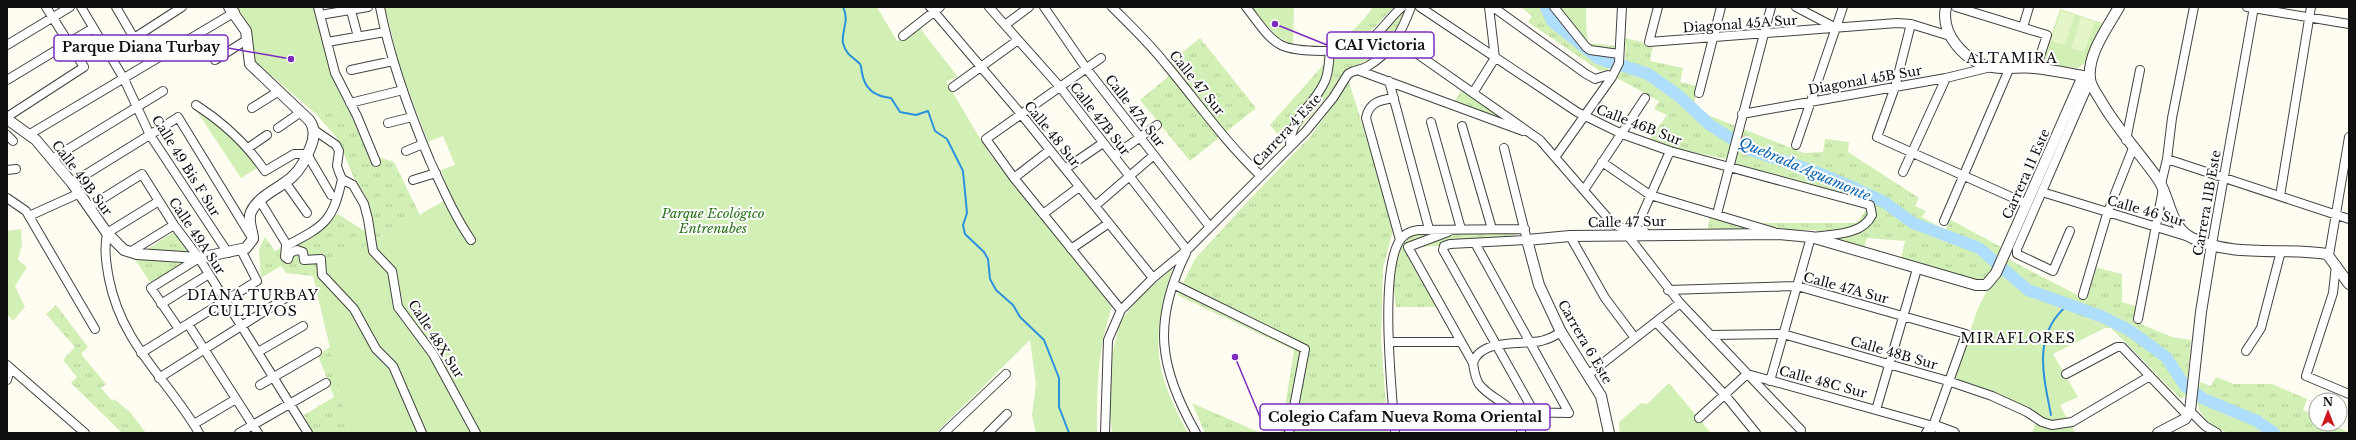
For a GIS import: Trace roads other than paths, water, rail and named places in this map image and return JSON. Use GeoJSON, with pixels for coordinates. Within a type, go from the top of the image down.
{"type":"FeatureCollection","features":[{"type":"Feature","properties":{"kind":"street"},"geometry":{"type":"LineString","coordinates":[[7,118],[84,67],[46,7]]}},
{"type":"Feature","properties":{"kind":"street"},"geometry":{"type":"LineString","coordinates":[[7,45],[70,7]]}},
{"type":"Feature","properties":{"kind":"street","name":"Calle 49 Bis F Sur"},"geometry":{"type":"LineString","coordinates":[[81,7],[124,79],[150,135],[228,253]]}},
{"type":"Feature","properties":{"kind":"street"},"geometry":{"type":"LineString","coordinates":[[120,8],[134,38],[182,7]]}},
{"type":"Feature","properties":{"kind":"street"},"geometry":{"type":"LineString","coordinates":[[368,7],[319,11],[335,73],[376,162]]}},
{"type":"Feature","properties":{"kind":"street"},"geometry":{"type":"LineString","coordinates":[[380,7],[393,61],[412,117],[455,216],[471,240]]}},
{"type":"Feature","properties":{"kind":"street","name":"Calle 47B Sur"},"geometry":{"type":"LineString","coordinates":[[989,7],[1060,87],[1187,250]]}},
{"type":"Feature","properties":{"kind":"street"},"geometry":{"type":"LineString","coordinates":[[1005,25],[1029,7]]}},
{"type":"Feature","properties":{"kind":"street","name":"Calle 47A Sur"},"geometry":{"type":"LineString","coordinates":[[1044,7],[1086,68],[1210,227]]}},
{"type":"Feature","properties":{"kind":"street","name":"Calle 47 Sur"},"geometry":{"type":"LineString","coordinates":[[1112,7],[1165,63],[1240,156],[1261,176]]}},
{"type":"Feature","properties":{"kind":"street"},"geometry":{"type":"LineString","coordinates":[[1246,7],[1270,36],[1281,46],[1302,49],[1330,50],[1353,49],[1365,44],[1402,7]]}},
{"type":"Feature","properties":{"kind":"street","name":"Carrera 4 Este"},"geometry":{"type":"LineString","coordinates":[[1121,310],[1153,278],[1187,250],[1290,146],[1333,98],[1348,74],[1360,71],[1377,61],[1396,39],[1411,7]]}},
{"type":"Feature","properties":{"kind":"street","name":"Calle 46B Sur"},"geometry":{"type":"LineString","coordinates":[[1420,7],[1495,58],[1585,116],[1622,134],[1670,151],[1866,203],[1873,210]]}},
{"type":"Feature","properties":{"kind":"street"},"geometry":{"type":"LineString","coordinates":[[1473,93],[1495,58],[1489,7]]}},
{"type":"Feature","properties":{"kind":"street"},"geometry":{"type":"LineString","coordinates":[[1493,7],[1586,74],[1595,79],[1608,76],[1612,77]]}},
{"type":"Feature","properties":{"kind":"street"},"geometry":{"type":"LineString","coordinates":[[1554,7],[1590,50],[1619,54]]}},
{"type":"Feature","properties":{"kind":"street"},"geometry":{"type":"LineString","coordinates":[[1556,156],[1612,77],[1619,63],[1622,7]]}},
{"type":"Feature","properties":{"kind":"street","name":"Diagonal 45A Sur"},"geometry":{"type":"LineString","coordinates":[[1658,7],[1649,42],[1911,24],[1950,36]]}},
{"type":"Feature","properties":{"kind":"street"},"geometry":{"type":"LineString","coordinates":[[1699,93],[1721,7]]}},
{"type":"Feature","properties":{"kind":"street"},"geometry":{"type":"LineString","coordinates":[[1717,214],[1742,114],[1772,7]]}},
{"type":"Feature","properties":{"kind":"street"},"geometry":{"type":"LineString","coordinates":[[1796,7],[1836,28]]}},
{"type":"Feature","properties":{"kind":"street"},"geometry":{"type":"LineString","coordinates":[[1796,145],[1809,103],[1843,7]]}},
{"type":"Feature","properties":{"kind":"street"},"geometry":{"type":"LineString","coordinates":[[1946,7],[1944,19],[1950,36],[1970,58],[1991,67],[2036,68],[2088,78],[2126,140],[2162,186],[2176,221],[2182,231],[2192,238]]}},
{"type":"Feature","properties":{"kind":"street"},"geometry":{"type":"LineString","coordinates":[[2023,27],[2029,7]]}},
{"type":"Feature","properties":{"kind":"street","name":"Carrera 11 Este"},"geometry":{"type":"LineString","coordinates":[[2070,231],[2055,270],[2051,271],[2017,254],[2016,252],[2088,78],[2094,54],[2120,7]]}},
{"type":"Feature","properties":{"kind":"street"},"geometry":{"type":"LineString","coordinates":[[2138,319],[2156,228],[2172,118],[2194,7]]}},
{"type":"Feature","properties":{"kind":"street"},"geometry":{"type":"LineString","coordinates":[[2252,7],[2349,24]]}},
{"type":"Feature","properties":{"kind":"street","name":"Carrera 11B Este"},"geometry":{"type":"LineString","coordinates":[[2190,410],[2212,244],[2225,178],[2252,7]]}},
{"type":"Feature","properties":{"kind":"street"},"geometry":{"type":"LineString","coordinates":[[2280,196],[2311,7]]}},
{"type":"Feature","properties":{"kind":"street"},"geometry":{"type":"LineString","coordinates":[[350,8],[358,37]]}},
{"type":"Feature","properties":{"kind":"street"},"geometry":{"type":"LineString","coordinates":[[1961,8],[2047,35],[2036,68]]}},
{"type":"Feature","properties":{"kind":"street"},"geometry":{"type":"LineString","coordinates":[[903,36],[935,9]]}},
{"type":"Feature","properties":{"kind":"street","name":"Calle 48 Sur"},"geometry":{"type":"LineString","coordinates":[[935,9],[1153,278]]}},
{"type":"Feature","properties":{"kind":"street"},"geometry":{"type":"LineString","coordinates":[[30,134],[124,79],[232,10],[243,25],[248,39],[250,64],[311,123],[314,130],[314,136],[307,154],[298,170],[285,182],[260,200],[249,216],[253,239],[249,246],[241,250],[199,258],[130,252],[116,244],[107,233],[159,200]]}},
{"type":"Feature","properties":{"kind":"street"},"geometry":{"type":"LineString","coordinates":[[1911,24],[1894,87],[1877,137],[1912,154],[2027,204]]}},
{"type":"Feature","properties":{"kind":"street"},"geometry":{"type":"LineString","coordinates":[[7,80],[93,28]]}},
{"type":"Feature","properties":{"kind":"street"},"geometry":{"type":"LineString","coordinates":[[327,42],[385,32]]}},
{"type":"Feature","properties":{"kind":"street"},"geometry":{"type":"LineString","coordinates":[[215,60],[248,39]]}},
{"type":"Feature","properties":{"kind":"street"},"geometry":{"type":"LineString","coordinates":[[1396,39],[1533,135],[1556,156],[1613,224],[1632,234],[1668,290],[1801,430]]}},
{"type":"Feature","properties":{"kind":"street"},"geometry":{"type":"LineString","coordinates":[[953,87],[1018,40]]}},
{"type":"Feature","properties":{"kind":"street"},"geometry":{"type":"LineString","coordinates":[[1290,146],[1291,130],[1294,124],[1308,108],[1324,82],[1330,50]]}},
{"type":"Feature","properties":{"kind":"street"},"geometry":{"type":"LineString","coordinates":[[1101,58],[986,139],[1014,178],[1121,310],[1108,340],[1105,433]]}},
{"type":"Feature","properties":{"kind":"street"},"geometry":{"type":"LineString","coordinates":[[351,70],[393,61]]}},
{"type":"Feature","properties":{"kind":"street","name":"Diagonal 45B Sur"},"geometry":{"type":"LineString","coordinates":[[1742,114],[1946,78],[1991,67]]}},
{"type":"Feature","properties":{"kind":"street"},"geometry":{"type":"LineString","coordinates":[[1944,222],[2010,67]]}},
{"type":"Feature","properties":{"kind":"street"},"geometry":{"type":"LineString","coordinates":[[2126,140],[2140,70]]}},
{"type":"Feature","properties":{"kind":"street"},"geometry":{"type":"LineString","coordinates":[[1360,71],[1533,135]]}},
{"type":"Feature","properties":{"kind":"street"},"geometry":{"type":"LineString","coordinates":[[1903,172],[1946,78]]}},
{"type":"Feature","properties":{"kind":"street","name":"Carrera 11 Este"},"geometry":{"type":"LineString","coordinates":[[1993,278],[2088,78]]}},
{"type":"Feature","properties":{"kind":"street"},"geometry":{"type":"LineString","coordinates":[[1390,81],[1429,229]]}},
{"type":"Feature","properties":{"kind":"street"},"geometry":{"type":"LineString","coordinates":[[1324,82],[1333,98]]}},
{"type":"Feature","properties":{"kind":"street"},"geometry":{"type":"LineString","coordinates":[[350,104],[403,90]]}},
{"type":"Feature","properties":{"kind":"street"},"geometry":{"type":"LineString","coordinates":[[52,159],[136,106],[163,91]]}},
{"type":"Feature","properties":{"kind":"street"},"geometry":{"type":"LineString","coordinates":[[252,108],[279,91]]}},
{"type":"Feature","properties":{"kind":"street"},"geometry":{"type":"LineString","coordinates":[[1394,98],[1374,103],[1369,108],[1366,118],[1400,240],[1391,268],[1389,292],[1395,433]]}},
{"type":"Feature","properties":{"kind":"street"},"geometry":{"type":"LineString","coordinates":[[1584,190],[1645,98]]}},
{"type":"Feature","properties":{"kind":"street"},"geometry":{"type":"LineString","coordinates":[[196,105],[222,123],[248,148],[265,171],[294,154],[307,154]]}},
{"type":"Feature","properties":{"kind":"street"},"geometry":{"type":"LineString","coordinates":[[278,128],[301,112]]}},
{"type":"Feature","properties":{"kind":"street"},"geometry":{"type":"LineString","coordinates":[[388,123],[412,117]]}},
{"type":"Feature","properties":{"kind":"street","name":"Calle 49B Sur"},"geometry":{"type":"LineString","coordinates":[[7,118],[30,134],[52,159],[80,193],[107,233],[105,251],[107,267],[117,311],[141,352],[199,433]]}},
{"type":"Feature","properties":{"kind":"street"},"geometry":{"type":"LineString","coordinates":[[72,183],[177,118],[253,239]]}},
{"type":"Feature","properties":{"kind":"street"},"geometry":{"type":"LineString","coordinates":[[1431,122],[1458,229]]}},
{"type":"Feature","properties":{"kind":"street"},"geometry":{"type":"LineString","coordinates":[[1114,156],[1157,125]]}},
{"type":"Feature","properties":{"kind":"street"},"geometry":{"type":"LineString","coordinates":[[1462,126],[1492,229]]}},
{"type":"Feature","properties":{"kind":"street"},"geometry":{"type":"LineString","coordinates":[[286,245],[317,228],[331,216],[342,179],[337,166],[339,151],[336,145],[314,130]]}},
{"type":"Feature","properties":{"kind":"street"},"geometry":{"type":"LineString","coordinates":[[7,135],[13,141]]}},
{"type":"Feature","properties":{"kind":"street"},"geometry":{"type":"LineString","coordinates":[[248,148],[267,135]]}},
{"type":"Feature","properties":{"kind":"street"},"geometry":{"type":"LineString","coordinates":[[2349,137],[2329,255],[2349,284]]}},
{"type":"Feature","properties":{"kind":"street"},"geometry":{"type":"LineString","coordinates":[[1065,169],[1103,143]]}},
{"type":"Feature","properties":{"kind":"street"},"geometry":{"type":"LineString","coordinates":[[406,151],[423,144]]}},
{"type":"Feature","properties":{"kind":"street","name":"Carrera 6 Este"},"geometry":{"type":"LineString","coordinates":[[1504,148],[1539,285],[1561,332],[1589,374],[1604,405],[1610,433]]}},
{"type":"Feature","properties":{"kind":"street"},"geometry":{"type":"LineString","coordinates":[[2083,295],[2107,214],[2133,148]]}},
{"type":"Feature","properties":{"kind":"street"},"geometry":{"type":"LineString","coordinates":[[1014,178],[1050,150]]}},
{"type":"Feature","properties":{"kind":"street"},"geometry":{"type":"LineString","coordinates":[[1632,234],[1670,151]]}},
{"type":"Feature","properties":{"kind":"street"},"geometry":{"type":"LineString","coordinates":[[307,154],[330,195]]}},
{"type":"Feature","properties":{"kind":"street"},"geometry":{"type":"LineString","coordinates":[[1095,206],[1154,155]]}},
{"type":"Feature","properties":{"kind":"street"},"geometry":{"type":"LineString","coordinates":[[2167,159],[2349,218]]}},
{"type":"Feature","properties":{"kind":"street"},"geometry":{"type":"LineString","coordinates":[[1602,162],[1650,195],[1717,214],[1778,234]]}},
{"type":"Feature","properties":{"kind":"street"},"geometry":{"type":"LineString","coordinates":[[7,170],[16,169]]}},
{"type":"Feature","properties":{"kind":"street"},"geometry":{"type":"LineString","coordinates":[[413,180],[436,172]]}},
{"type":"Feature","properties":{"kind":"street","name":"Calle 49A Sur"},"geometry":{"type":"LineString","coordinates":[[89,207],[142,174],[174,226],[199,258],[308,433]]}},
{"type":"Feature","properties":{"kind":"street","name":"Calle 48X Sur"},"geometry":{"type":"LineString","coordinates":[[342,179],[353,186],[364,204],[373,251],[392,271],[398,307],[433,354],[476,433]]}},
{"type":"Feature","properties":{"kind":"street"},"geometry":{"type":"LineString","coordinates":[[285,182],[307,213]]}},
{"type":"Feature","properties":{"kind":"street"},"geometry":{"type":"LineString","coordinates":[[1043,214],[1080,187]]}},
{"type":"Feature","properties":{"kind":"street","name":"Calle 46 Sur"},"geometry":{"type":"LineString","coordinates":[[2042,192],[2107,214],[2212,244],[2242,249],[2329,255]]}},
{"type":"Feature","properties":{"kind":"street"},"geometry":{"type":"LineString","coordinates":[[29,216],[80,193]]}},
{"type":"Feature","properties":{"kind":"street"},"geometry":{"type":"LineString","coordinates":[[7,198],[22,206],[29,216],[95,329]]}},
{"type":"Feature","properties":{"kind":"street"},"geometry":{"type":"LineString","coordinates":[[260,200],[286,245],[285,256],[288,259],[290,253],[297,250],[303,252],[304,260],[321,259],[322,275],[354,309],[376,349],[393,366],[422,433]]}},
{"type":"Feature","properties":{"kind":"street","name":"Calle 47 Sur"},"geometry":{"type":"LineString","coordinates":[[1811,237],[1858,229],[1868,222],[1873,210]]}},
{"type":"Feature","properties":{"kind":"street"},"geometry":{"type":"LineString","coordinates":[[1071,249],[1109,223]]}},
{"type":"Feature","properties":{"kind":"street"},"geometry":{"type":"LineString","coordinates":[[130,252],[174,226]]}},
{"type":"Feature","properties":{"kind":"street"},"geometry":{"type":"LineString","coordinates":[[1400,240],[1410,232],[1429,229],[1525,229]]}},
{"type":"Feature","properties":{"kind":"street"},"geometry":{"type":"LineString","coordinates":[[1458,229],[1408,247],[1473,363],[1479,384],[1514,412],[1520,420],[1521,433]]}},
{"type":"Feature","properties":{"kind":"street","name":"Calle 47 Sur"},"geometry":{"type":"LineString","coordinates":[[1497,346],[1444,252],[1444,246],[1450,244],[1570,236],[1632,234],[1778,234],[1811,237],[1976,285],[1986,285],[1993,278]]}},
{"type":"Feature","properties":{"kind":"street"},"geometry":{"type":"LineString","coordinates":[[1570,236],[1605,298],[1635,338]]}},
{"type":"Feature","properties":{"kind":"street"},"geometry":{"type":"LineString","coordinates":[[1770,381],[1811,237]]}},
{"type":"Feature","properties":{"kind":"street"},"geometry":{"type":"LineString","coordinates":[[1475,243],[1569,413],[1514,412]]}},
{"type":"Feature","properties":{"kind":"street"},"geometry":{"type":"LineString","coordinates":[[141,352],[257,281],[241,250]]}},
{"type":"Feature","properties":{"kind":"street","name":"Carrera 4 Este"},"geometry":{"type":"LineString","coordinates":[[1187,250],[1173,284],[1166,315],[1164,355],[1175,393],[1196,433]]}},
{"type":"Feature","properties":{"kind":"street"},"geometry":{"type":"LineString","coordinates":[[2246,351],[2261,328],[2281,251]]}},
{"type":"Feature","properties":{"kind":"street"},"geometry":{"type":"LineString","coordinates":[[179,329],[151,288],[199,258]]}},
{"type":"Feature","properties":{"kind":"street"},"geometry":{"type":"LineString","coordinates":[[2336,265],[2333,293],[2306,376],[2349,394]]}},
{"type":"Feature","properties":{"kind":"street"},"geometry":{"type":"LineString","coordinates":[[1876,410],[1917,269]]}},
{"type":"Feature","properties":{"kind":"street"},"geometry":{"type":"LineString","coordinates":[[162,304],[209,274]]}},
{"type":"Feature","properties":{"kind":"street"},"geometry":{"type":"LineString","coordinates":[[1173,284],[1305,349],[1289,433]]}},
{"type":"Feature","properties":{"kind":"street","name":"Calle 47A Sur"},"geometry":{"type":"LineString","coordinates":[[1668,290],[1797,286],[1966,334],[1948,381]]}},
{"type":"Feature","properties":{"kind":"street"},"geometry":{"type":"LineString","coordinates":[[159,378],[287,297]]}},
{"type":"Feature","properties":{"kind":"street"},"geometry":{"type":"LineString","coordinates":[[1589,374],[1680,303]]}},
{"type":"Feature","properties":{"kind":"street"},"geometry":{"type":"LineString","coordinates":[[1656,322],[1725,395],[1756,433]]}},
{"type":"Feature","properties":{"kind":"street"},"geometry":{"type":"LineString","coordinates":[[188,324],[258,433]]}},
{"type":"Feature","properties":{"kind":"street"},"geometry":{"type":"LineString","coordinates":[[258,352],[302,326]]}},
{"type":"Feature","properties":{"kind":"street"},"geometry":{"type":"LineString","coordinates":[[1473,363],[1480,352],[1497,346],[1547,339],[1561,332]]}},
{"type":"Feature","properties":{"kind":"street","name":"Calle 48B Sur"},"geometry":{"type":"LineString","coordinates":[[1710,335],[1783,334],[1948,381],[1992,396],[2027,412],[2042,422],[2064,425],[2150,376]]}},
{"type":"Feature","properties":{"kind":"street"},"geometry":{"type":"LineString","coordinates":[[1390,342],[1461,342]]}},
{"type":"Feature","properties":{"kind":"street"},"geometry":{"type":"LineString","coordinates":[[1497,346],[1534,412]]}},
{"type":"Feature","properties":{"kind":"street"},"geometry":{"type":"LineString","coordinates":[[2066,374],[2117,347],[2122,347],[2150,376],[2190,410],[2205,426],[2217,433]]}},
{"type":"Feature","properties":{"kind":"street"},"geometry":{"type":"LineString","coordinates":[[260,385],[317,352]]}},
{"type":"Feature","properties":{"kind":"street"},"geometry":{"type":"LineString","coordinates":[[7,380],[8,367]]}},
{"type":"Feature","properties":{"kind":"street"},"geometry":{"type":"LineString","coordinates":[[8,367],[85,433]]}},
{"type":"Feature","properties":{"kind":"street"},"geometry":{"type":"LineString","coordinates":[[948,432],[1006,374]]}},
{"type":"Feature","properties":{"kind":"street"},"geometry":{"type":"LineString","coordinates":[[1699,418],[1747,374]]}},
{"type":"Feature","properties":{"kind":"street","name":"Calle 48C Sur"},"geometry":{"type":"LineString","coordinates":[[1747,374],[1876,410],[1930,430],[1940,427],[1954,433]]}},
{"type":"Feature","properties":{"kind":"street"},"geometry":{"type":"LineString","coordinates":[[1930,430],[1948,381]]}},
{"type":"Feature","properties":{"kind":"street"},"geometry":{"type":"LineString","coordinates":[[239,433],[326,383]]}},
{"type":"Feature","properties":{"kind":"street"},"geometry":{"type":"LineString","coordinates":[[194,424],[236,399]]}},
{"type":"Feature","properties":{"kind":"street"},"geometry":{"type":"LineString","coordinates":[[2158,433],[2190,410]]}},
{"type":"Feature","properties":{"kind":"street"},"geometry":{"type":"LineString","coordinates":[[988,433],[1007,414]]}},
{"type":"Feature","properties":{"kind":"street"},"geometry":{"type":"LineString","coordinates":[[1394,415],[1452,416]]}},
{"type":"Feature","properties":{"kind":"waterway"},"geometry":{"type":"LineString","coordinates":[[843,7],[846,17],[843,34],[844,47],[848,53],[861,65],[863,79],[868,88],[880,96],[891,98],[900,112],[916,115],[928,111],[935,131],[947,139],[963,171],[967,213],[963,225],[965,234],[984,252],[988,259],[990,279],[996,290],[1013,305],[1020,317],[1044,340],[1059,378],[1059,407],[1069,433]]}},
{"type":"Feature","properties":{"kind":"waterway"},"geometry":{"type":"LineString","coordinates":[[1546,7],[1552,21],[1598,58],[1612,63]]}},
{"type":"Feature","properties":{"kind":"waterway","name":"Quebrada Aguamonte"},"geometry":{"type":"LineString","coordinates":[[1624,66],[1648,74],[1679,96],[1710,125],[1748,149],[1819,173],[1884,202],[1913,223],[1979,248],[2028,290],[2103,317],[2129,330],[2166,357],[2185,386],[2204,399],[2257,421],[2274,433]]}},
{"type":"Feature","properties":{"kind":"waterway"},"geometry":{"type":"LineString","coordinates":[[2051,415],[2043,370],[2045,341],[2049,328],[2057,315],[2069,304]]}},
{"type":"Feature","properties":{"kind":"place","name":"CAI Victoria"},"geometry":{"type":"Point","coordinates":[1275,24]}},
{"type":"Feature","properties":{"kind":"place","name":"Parque Diana Turbay"},"geometry":{"type":"Point","coordinates":[291,59]}},
{"type":"Feature","properties":{"kind":"place","name":"Colegio Cafam Nueva Roma Oriental"},"geometry":{"type":"Point","coordinates":[1235,357]}},
{"type":"Feature","properties":{"kind":"district","name":"ALTAMIRA"},"geometry":{"type":"Point","coordinates":[2012,58]}},
{"type":"Feature","properties":{"kind":"district","name":"DIANA TURBAY CULTIVOS"},"geometry":{"type":"Point","coordinates":[253,304]}},
{"type":"Feature","properties":{"kind":"district","name":"MIRAFLORES"},"geometry":{"type":"Point","coordinates":[2018,338]}},
{"type":"Feature","properties":{"kind":"park label","name":"Parque Ecológico Entrenubes"},"geometry":{"type":"Point","coordinates":[713,220]}}]}
